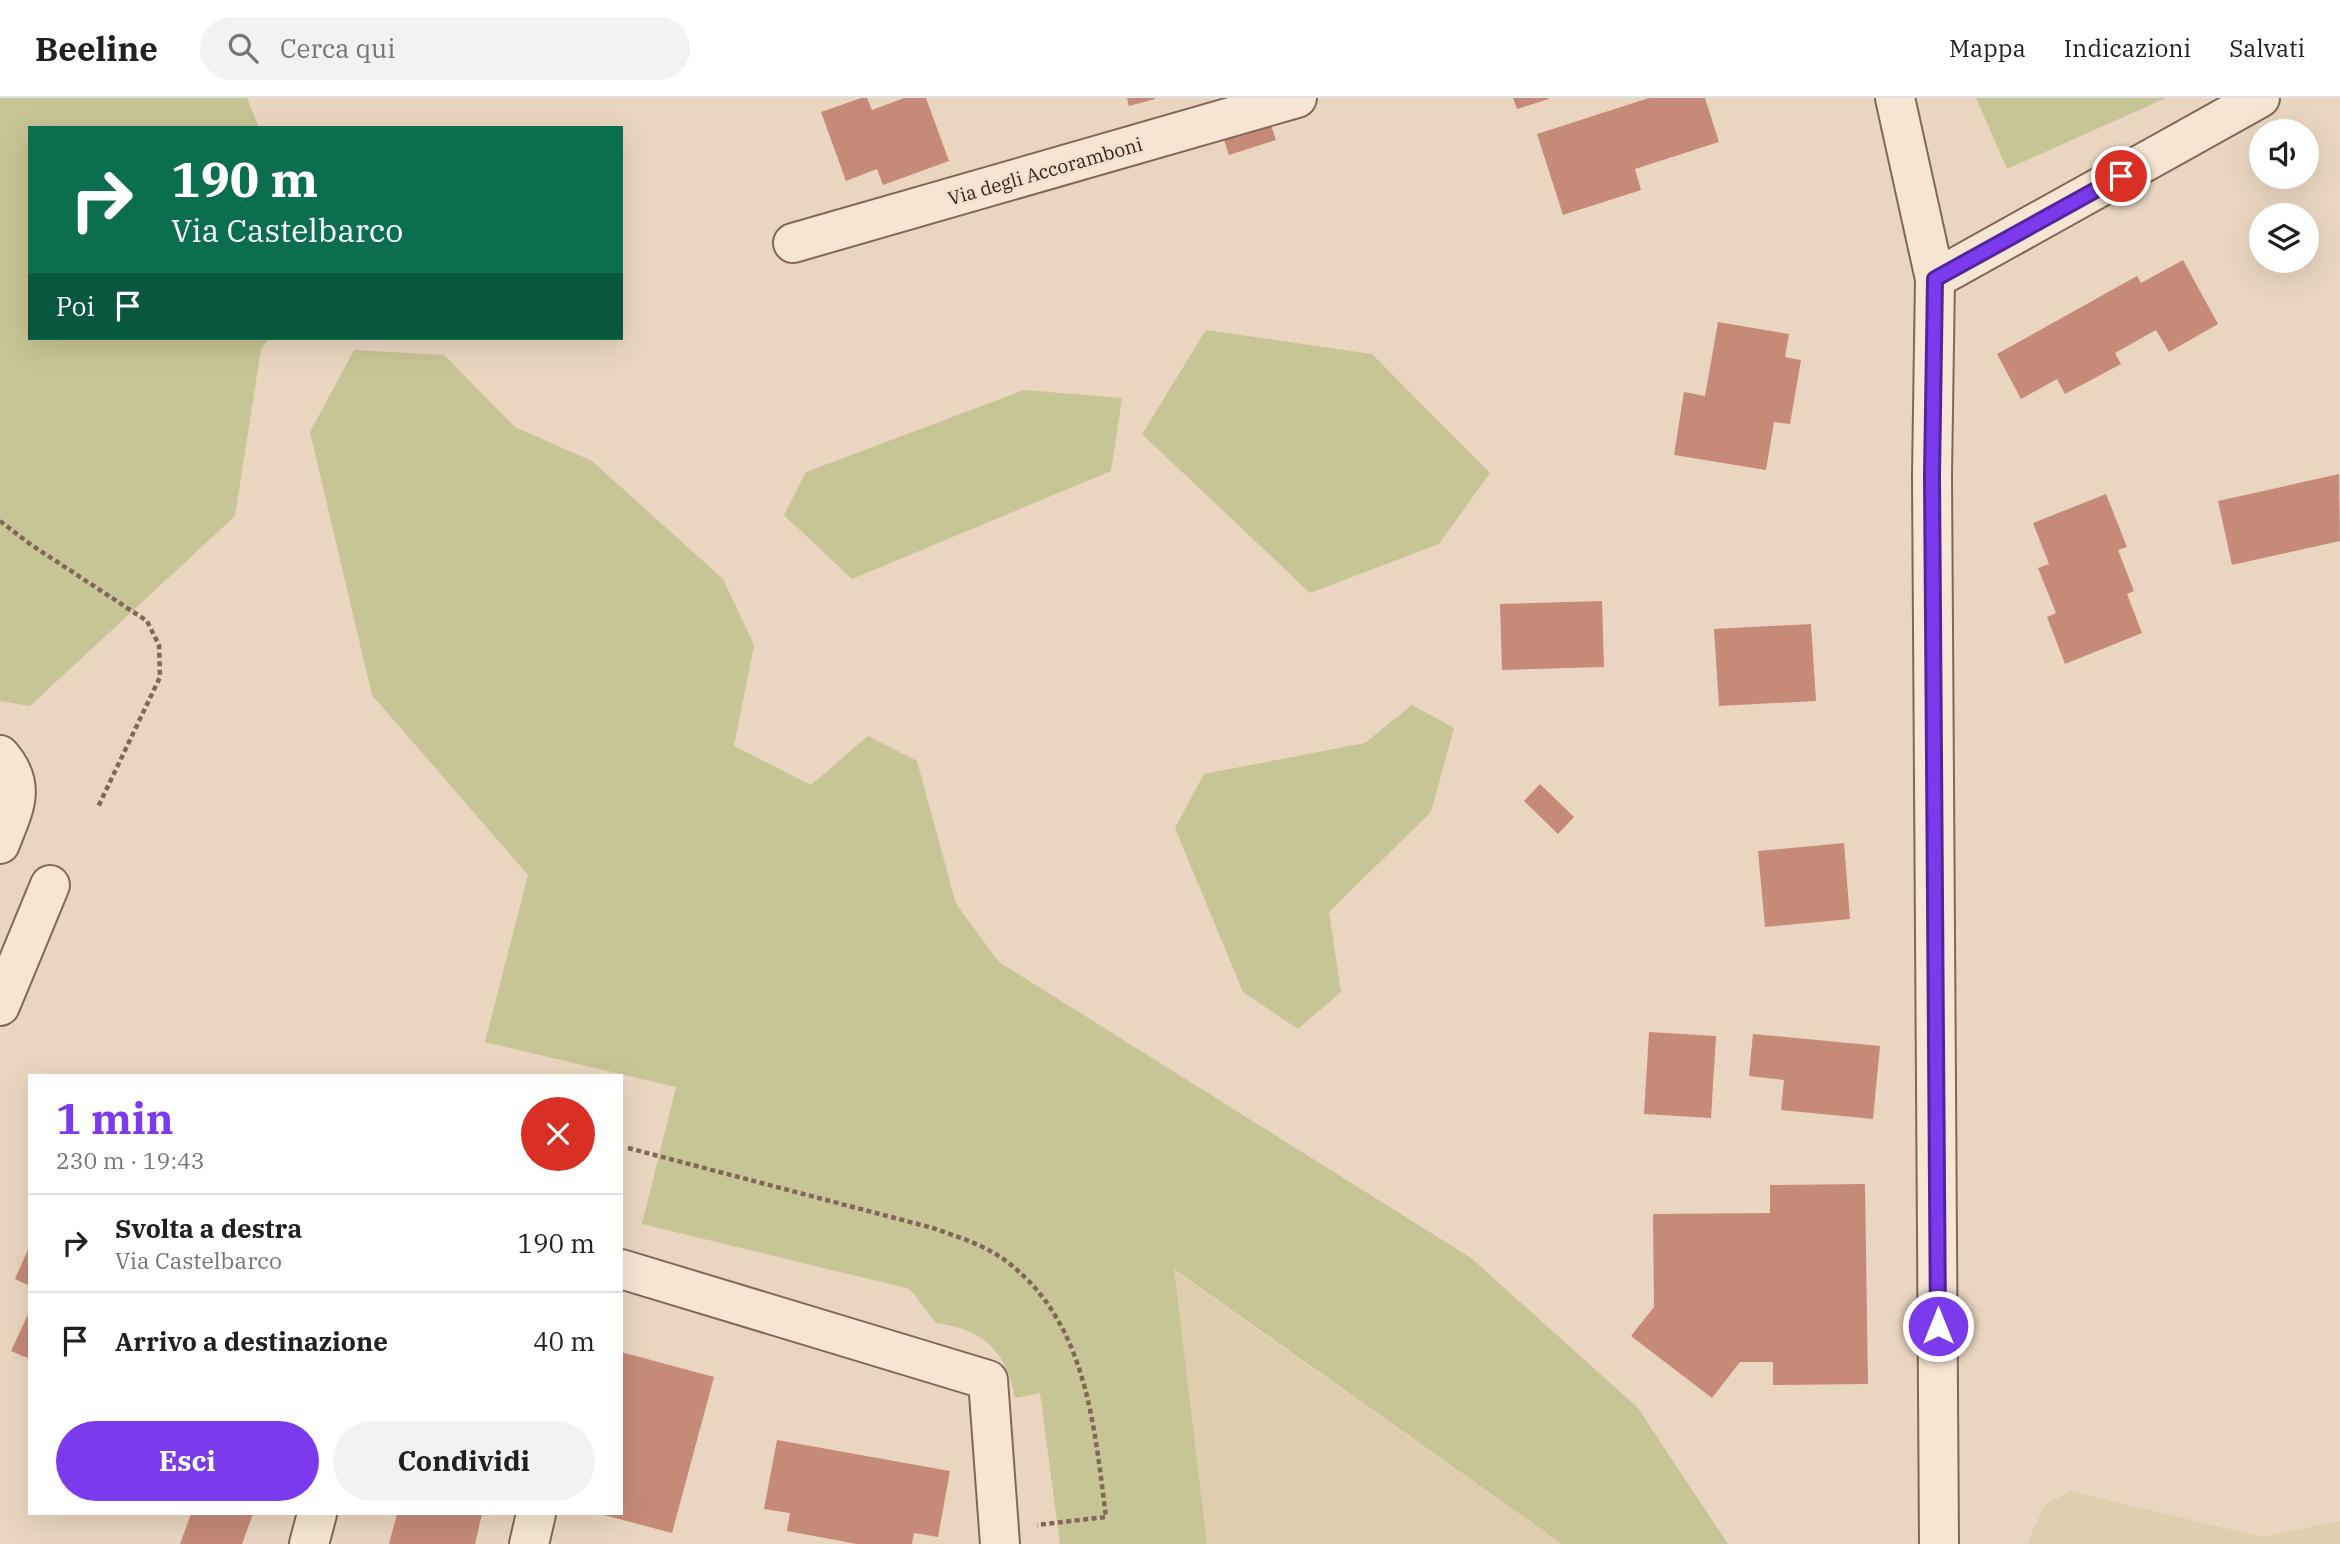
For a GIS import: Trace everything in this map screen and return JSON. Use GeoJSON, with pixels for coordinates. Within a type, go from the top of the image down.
{"type":"FeatureCollection","features":[{"type":"Feature","properties":{"kind":"street","name":"Via degli Accoramboni"},"geometry":{"type":"LineString","coordinates":[[793,243],[1297,98]]}},
{"type":"Feature","properties":{"kind":"street"},"geometry":{"type":"LineString","coordinates":[[1895,98],[1935,279],[1932,489],[1939,1544]]}},
{"type":"Feature","properties":{"kind":"street"},"geometry":{"type":"LineString","coordinates":[[1935,279],[2260,98]]}},
{"type":"Feature","properties":{"kind":"street"},"geometry":{"type":"LineString","coordinates":[[0,755],[11,768],[17,786],[14,805],[0,844]]}},
{"type":"Feature","properties":{"kind":"street"},"geometry":{"type":"LineString","coordinates":[[0,1006],[50,885]]}},
{"type":"Feature","properties":{"kind":"street"},"geometry":{"type":"LineString","coordinates":[[623,1270],[988,1380],[999,1537]]}},
{"type":"Feature","properties":{"kind":"street"},"geometry":{"type":"LineString","coordinates":[[309,1544],[317,1515]]}},
{"type":"Feature","properties":{"kind":"street"},"geometry":{"type":"LineString","coordinates":[[529,1544],[537,1515]]}},
{"type":"Feature","properties":{"kind":"path"},"geometry":{"type":"LineString","coordinates":[[0,521],[30,544],[148,621],[159,645],[160,677],[99,807]]}},
{"type":"Feature","properties":{"kind":"path"},"geometry":{"type":"LineString","coordinates":[[628,1148],[933,1228],[973,1242],[1006,1261],[1034,1289],[1062,1325],[1081,1369],[1094,1422],[1106,1517],[999,1537]]}},
{"type":"Feature","properties":{"kind":"shaded area"},"geometry":{"type":"Polygon","coordinates":[[[0,98],[247,98],[258,126],[28,126],[28,340],[268,340],[261,349],[235,516],[30,706],[0,701],[0,98]]]}},
{"type":"Feature","properties":{"kind":"shaded area"},"geometry":{"type":"Polygon","coordinates":[[[1976,98],[2166,98],[2007,169],[1976,98]]]}},
{"type":"Feature","properties":{"kind":"shaded area"},"geometry":{"type":"Polygon","coordinates":[[[1206,330],[1372,354],[1490,473],[1439,544],[1310,593],[1142,434],[1206,330]]]}},
{"type":"Feature","properties":{"kind":"shaded area"},"geometry":{"type":"Polygon","coordinates":[[[354,350],[444,355],[515,427],[592,461],[723,579],[754,645],[734,746],[811,785],[868,736],[917,761],[956,904],[999,962],[1471,1258],[1637,1407],[1728,1544],[1562,1544],[1174,1269],[1207,1544],[1060,1544],[1040,1393],[1015,1398],[1005,1367],[990,1345],[967,1330],[936,1323],[910,1289],[642,1224],[676,1087],[485,1042],[528,875],[372,695],[310,432],[354,350]]]}},
{"type":"Feature","properties":{"kind":"shaded area"},"geometry":{"type":"Polygon","coordinates":[[[1024,390],[1122,398],[1111,471],[852,579],[784,515],[806,472],[1024,390]]]}},
{"type":"Feature","properties":{"kind":"shaded area"},"geometry":{"type":"Polygon","coordinates":[[[1412,705],[1454,728],[1431,812],[1329,912],[1341,992],[1298,1029],[1243,992],[1175,828],[1204,774],[1365,743],[1412,705]]]}},
{"type":"Feature","properties":{"kind":"shaded area"},"geometry":{"type":"Polygon","coordinates":[[[1173,1269],[1271,1339],[1562,1544],[1207,1544],[1173,1269]]]}},
{"type":"Feature","properties":{"kind":"shaded area"},"geometry":{"type":"Polygon","coordinates":[[[2070,1491],[2262,1537],[2340,1521],[2340,1544],[2027,1544],[2044,1506],[2070,1491]]]}},
{"type":"Feature","properties":{"kind":"building"},"geometry":{"type":"Polygon","coordinates":[[[867,98],[872,110],[904,98],[926,98],[949,161],[883,185],[877,169],[846,181],[821,112],[867,98]]]}},
{"type":"Feature","properties":{"kind":"building"},"geometry":{"type":"Polygon","coordinates":[[[1127,98],[1155,98],[1155,99],[1129,106],[1127,98]]]}},
{"type":"Feature","properties":{"kind":"building"},"geometry":{"type":"Polygon","coordinates":[[[1513,98],[1549,98],[1549,99],[1517,109],[1513,98]]]}},
{"type":"Feature","properties":{"kind":"building"},"geometry":{"type":"Polygon","coordinates":[[[1649,98],[1705,98],[1719,142],[1635,169],[1641,190],[1563,215],[1537,134],[1649,98]]]}},
{"type":"Feature","properties":{"kind":"building"},"geometry":{"type":"Polygon","coordinates":[[[1270,122],[1276,140],[1229,155],[1223,137],[1270,122]]]}},
{"type":"Feature","properties":{"kind":"building"},"geometry":{"type":"Polygon","coordinates":[[[2183,260],[2218,324],[2169,352],[2156,330],[2115,353],[2121,364],[2065,394],[2057,379],[2021,399],[1997,354],[2137,276],[2141,283],[2183,260]]]}},
{"type":"Feature","properties":{"kind":"building"},"geometry":{"type":"Polygon","coordinates":[[[1718,322],[1789,334],[1785,357],[1801,360],[1790,424],[1774,422],[1766,470],[1674,455],[1684,392],[1705,396],[1718,322]]]}},
{"type":"Feature","properties":{"kind":"building"},"geometry":{"type":"Polygon","coordinates":[[[2339,474],[2340,541],[2232,565],[2218,501],[2339,474]]]}},
{"type":"Feature","properties":{"kind":"building"},"geometry":{"type":"Polygon","coordinates":[[[2106,494],[2127,547],[2118,550],[2134,591],[2127,594],[2142,633],[2065,664],[2047,617],[2056,613],[2038,568],[2049,564],[2033,523],[2106,494]]]}},
{"type":"Feature","properties":{"kind":"building"},"geometry":{"type":"Polygon","coordinates":[[[1602,601],[1604,667],[1502,670],[1500,604],[1602,601]]]}},
{"type":"Feature","properties":{"kind":"building"},"geometry":{"type":"Polygon","coordinates":[[[1811,624],[1816,701],[1719,706],[1714,629],[1811,624]]]}},
{"type":"Feature","properties":{"kind":"building"},"geometry":{"type":"Polygon","coordinates":[[[1540,784],[1574,817],[1558,834],[1524,801],[1540,784]]]}},
{"type":"Feature","properties":{"kind":"building"},"geometry":{"type":"Polygon","coordinates":[[[1844,843],[1850,919],[1765,927],[1758,851],[1844,843]]]}},
{"type":"Feature","properties":{"kind":"building"},"geometry":{"type":"Polygon","coordinates":[[[1649,1032],[1716,1036],[1711,1118],[1644,1114],[1649,1032]]]}},
{"type":"Feature","properties":{"kind":"building"},"geometry":{"type":"Polygon","coordinates":[[[1753,1034],[1880,1046],[1873,1119],[1781,1110],[1784,1080],[1749,1076],[1753,1034]]]}},
{"type":"Feature","properties":{"kind":"building"},"geometry":{"type":"Polygon","coordinates":[[[1865,1184],[1868,1384],[1773,1385],[1773,1362],[1740,1362],[1712,1398],[1631,1336],[1654,1307],[1653,1214],[1770,1213],[1770,1185],[1865,1184]]]}},
{"type":"Feature","properties":{"kind":"building"},"geometry":{"type":"Polygon","coordinates":[[[28,1250],[28,1285],[15,1279],[28,1250]]]}},
{"type":"Feature","properties":{"kind":"building"},"geometry":{"type":"Polygon","coordinates":[[[28,1314],[28,1358],[11,1351],[28,1314]]]}},
{"type":"Feature","properties":{"kind":"building"},"geometry":{"type":"Polygon","coordinates":[[[623,1353],[714,1377],[672,1533],[604,1515],[623,1515],[623,1353]]]}},
{"type":"Feature","properties":{"kind":"building"},"geometry":{"type":"Polygon","coordinates":[[[777,1440],[950,1471],[938,1537],[914,1533],[912,1544],[857,1544],[787,1531],[790,1513],[764,1509],[777,1440]]]}},
{"type":"Feature","properties":{"kind":"building"},"geometry":{"type":"Polygon","coordinates":[[[191,1515],[253,1515],[242,1544],[180,1544],[191,1515]]]}},
{"type":"Feature","properties":{"kind":"building"},"geometry":{"type":"Polygon","coordinates":[[[397,1515],[482,1515],[475,1544],[389,1544],[397,1515]]]}},
{"type":"Feature","properties":{"kind":"route"},"geometry":{"type":"LineString","coordinates":[[1938,1326],[1932,475],[1935,279],[2121,176]]}}]}
